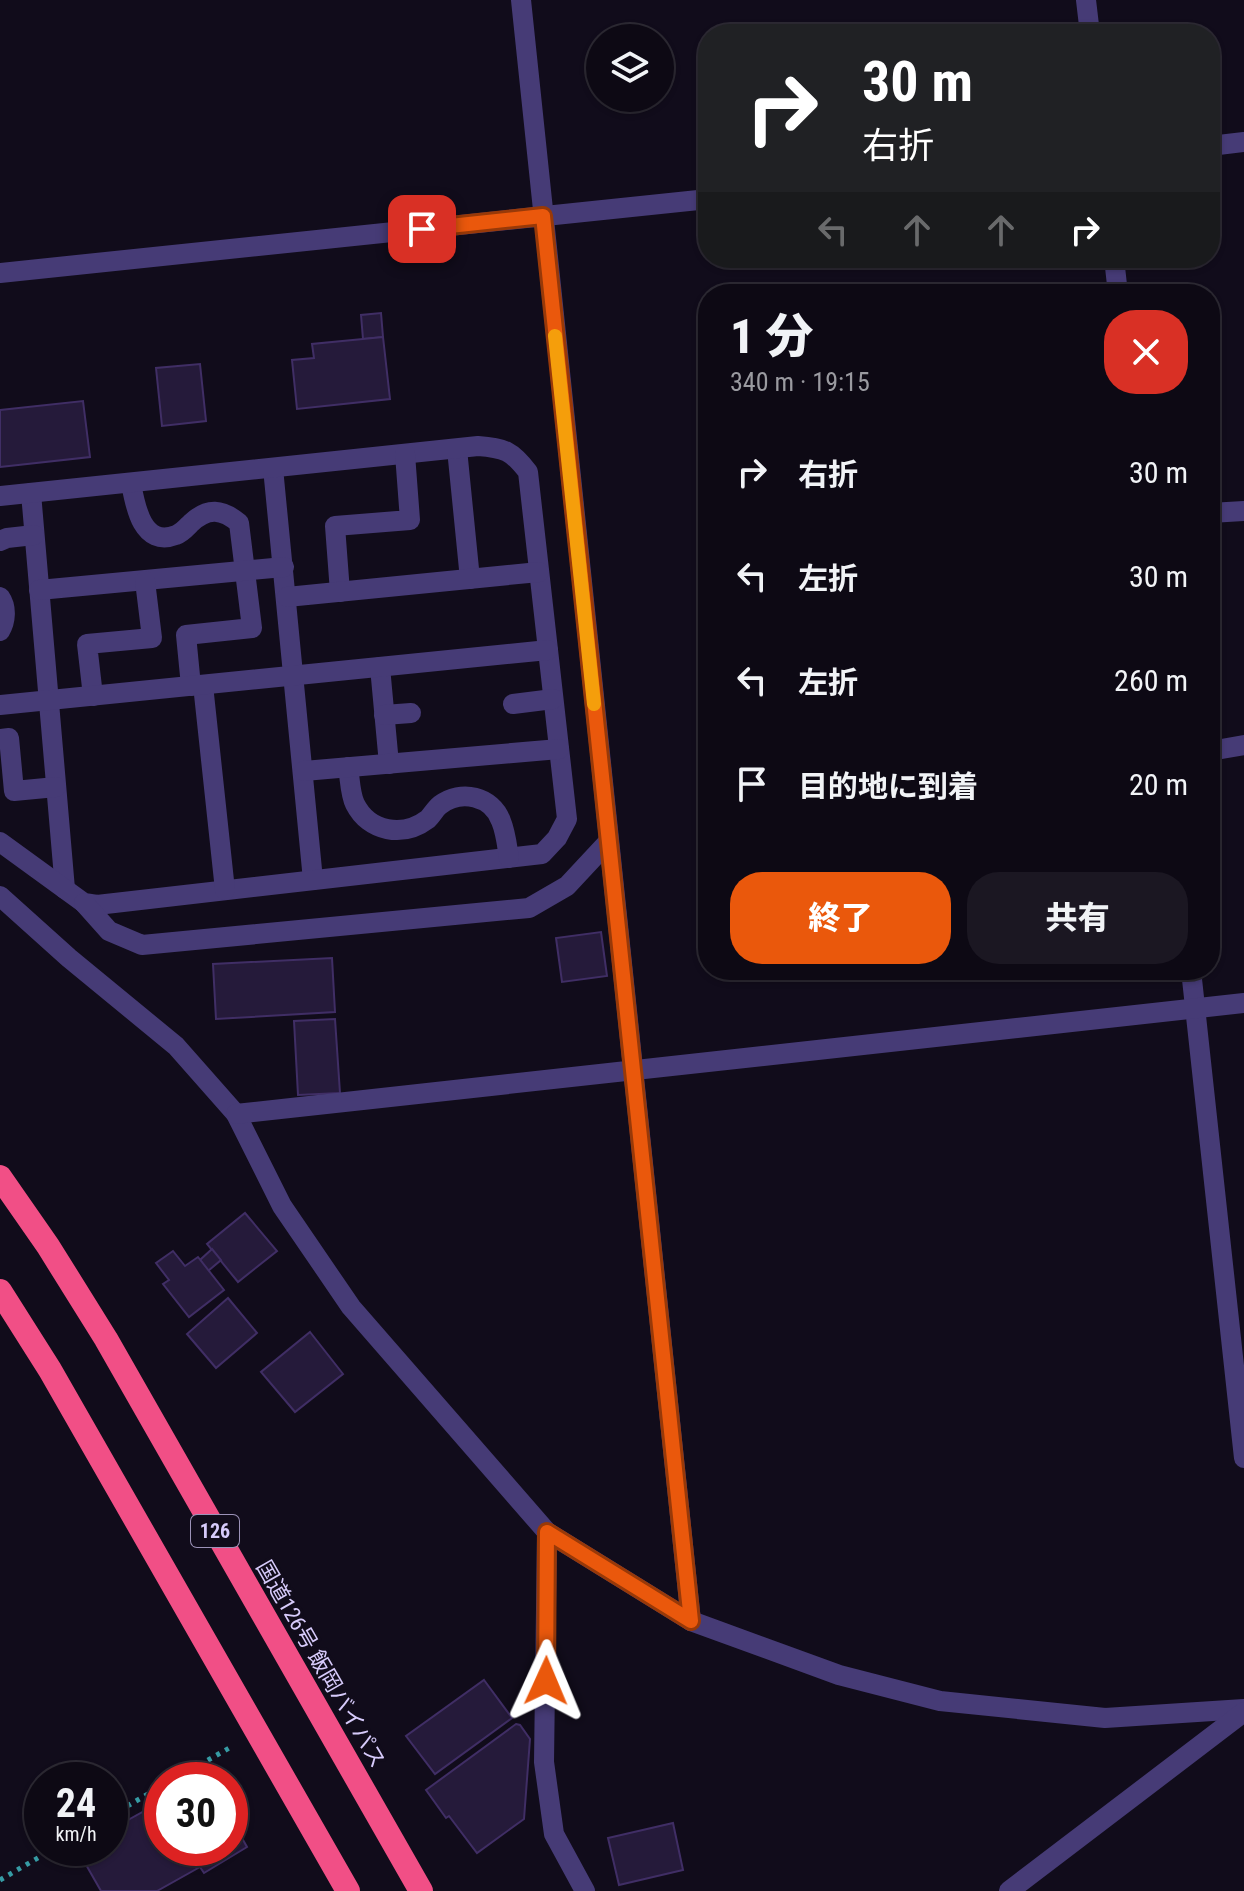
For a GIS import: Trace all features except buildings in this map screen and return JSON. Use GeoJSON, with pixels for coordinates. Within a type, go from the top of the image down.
{"type":"FeatureCollection","features":[{"type":"Feature","properties":{"kind":"highway","name":"国道126号 飯岡バイパス"},"geometry":{"type":"LineString","coordinates":[[0,1177],[106,1339],[421,1891]]}},
{"type":"Feature","properties":{"kind":"highway"},"geometry":{"type":"LineString","coordinates":[[0,1291],[50,1370],[348,1891]]}},
{"type":"Feature","properties":{"kind":"street"},"geometry":{"type":"LineString","coordinates":[[521,0],[691,1621]]}},
{"type":"Feature","properties":{"kind":"street"},"geometry":{"type":"LineString","coordinates":[[1086,0],[1089,24]]}},
{"type":"Feature","properties":{"kind":"street"},"geometry":{"type":"LineString","coordinates":[[1220,145],[1244,142]]}},
{"type":"Feature","properties":{"kind":"street"},"geometry":{"type":"LineString","coordinates":[[0,273],[698,200]]}},
{"type":"Feature","properties":{"kind":"street"},"geometry":{"type":"LineString","coordinates":[[0,496],[478,446],[502,448],[517,458],[528,472],[567,819],[557,838],[542,854],[97,905],[84,903]]}},
{"type":"Feature","properties":{"kind":"street"},"geometry":{"type":"LineString","coordinates":[[457,449],[470,579]]}},
{"type":"Feature","properties":{"kind":"street"},"geometry":{"type":"LineString","coordinates":[[340,592],[335,526],[410,520],[405,454]]}},
{"type":"Feature","properties":{"kind":"street"},"geometry":{"type":"LineString","coordinates":[[273,468],[313,880]]}},
{"type":"Feature","properties":{"kind":"street"},"geometry":{"type":"LineString","coordinates":[[131,483],[138,517],[147,529],[162,537],[178,535],[197,516],[215,509],[227,513],[239,523],[252,628],[186,635],[197,686],[225,890]]}},
{"type":"Feature","properties":{"kind":"street"},"geometry":{"type":"LineString","coordinates":[[31,493],[65,889]]}},
{"type":"Feature","properties":{"kind":"street"},"geometry":{"type":"LineString","coordinates":[[1220,512],[1244,511]]}},
{"type":"Feature","properties":{"kind":"street"},"geometry":{"type":"LineString","coordinates":[[0,541],[34,535]]}},
{"type":"Feature","properties":{"kind":"street"},"geometry":{"type":"LineString","coordinates":[[39,590],[284,567]]}},
{"type":"Feature","properties":{"kind":"street"},"geometry":{"type":"LineString","coordinates":[[287,597],[539,572]]}},
{"type":"Feature","properties":{"kind":"street"},"geometry":{"type":"LineString","coordinates":[[93,696],[87,644],[152,638],[145,581]]}},
{"type":"Feature","properties":{"kind":"street"},"geometry":{"type":"LineString","coordinates":[[0,597],[5,603],[4,624],[0,631]]}},
{"type":"Feature","properties":{"kind":"street"},"geometry":{"type":"LineString","coordinates":[[0,705],[548,650]]}},
{"type":"Feature","properties":{"kind":"street"},"geometry":{"type":"LineString","coordinates":[[380,667],[389,764]]}},
{"type":"Feature","properties":{"kind":"street"},"geometry":{"type":"LineString","coordinates":[[513,704],[553,699]]}},
{"type":"Feature","properties":{"kind":"street"},"geometry":{"type":"LineString","coordinates":[[384,715],[411,713]]}},
{"type":"Feature","properties":{"kind":"street"},"geometry":{"type":"LineString","coordinates":[[0,739],[9,738],[14,791],[56,787]]}},
{"type":"Feature","properties":{"kind":"street"},"geometry":{"type":"LineString","coordinates":[[1220,749],[1244,745]]}},
{"type":"Feature","properties":{"kind":"street"},"geometry":{"type":"LineString","coordinates":[[304,771],[559,749]]}},
{"type":"Feature","properties":{"kind":"street"},"geometry":{"type":"LineString","coordinates":[[348,767],[354,803],[372,824],[384,831],[409,828],[427,820],[441,804],[459,797],[474,796],[489,803],[501,819],[509,858]]}},
{"type":"Feature","properties":{"kind":"street"},"geometry":{"type":"LineString","coordinates":[[0,842],[84,903],[109,931],[142,945],[529,908],[567,886],[608,842]]}},
{"type":"Feature","properties":{"kind":"street"},"geometry":{"type":"LineString","coordinates":[[0,896],[69,958],[176,1046],[236,1114],[282,1206],[351,1307],[547,1532],[691,1621],[839,1675],[940,1701],[1105,1718],[1244,1711]]}},
{"type":"Feature","properties":{"kind":"street"},"geometry":{"type":"LineString","coordinates":[[1192,980],[1244,1458]]}},
{"type":"Feature","properties":{"kind":"street"},"geometry":{"type":"LineString","coordinates":[[236,1114],[1244,1003]]}},
{"type":"Feature","properties":{"kind":"street"},"geometry":{"type":"LineString","coordinates":[[547,1532],[544,1762],[554,1834],[585,1891]]}},
{"type":"Feature","properties":{"kind":"street"},"geometry":{"type":"LineString","coordinates":[[1009,1891],[1244,1711]]}},
{"type":"Feature","properties":{"kind":"path"},"geometry":{"type":"LineString","coordinates":[[0,1880],[24,1866]]}},
{"type":"Feature","properties":{"kind":"slow traffic"},"geometry":{"type":"LineString","coordinates":[[555,336],[594,704]]}},
{"type":"Feature","properties":{"kind":"route"},"geometry":{"type":"LineString","coordinates":[[422,229],[543,216],[691,1621],[547,1532],[546,1681]]}}]}
